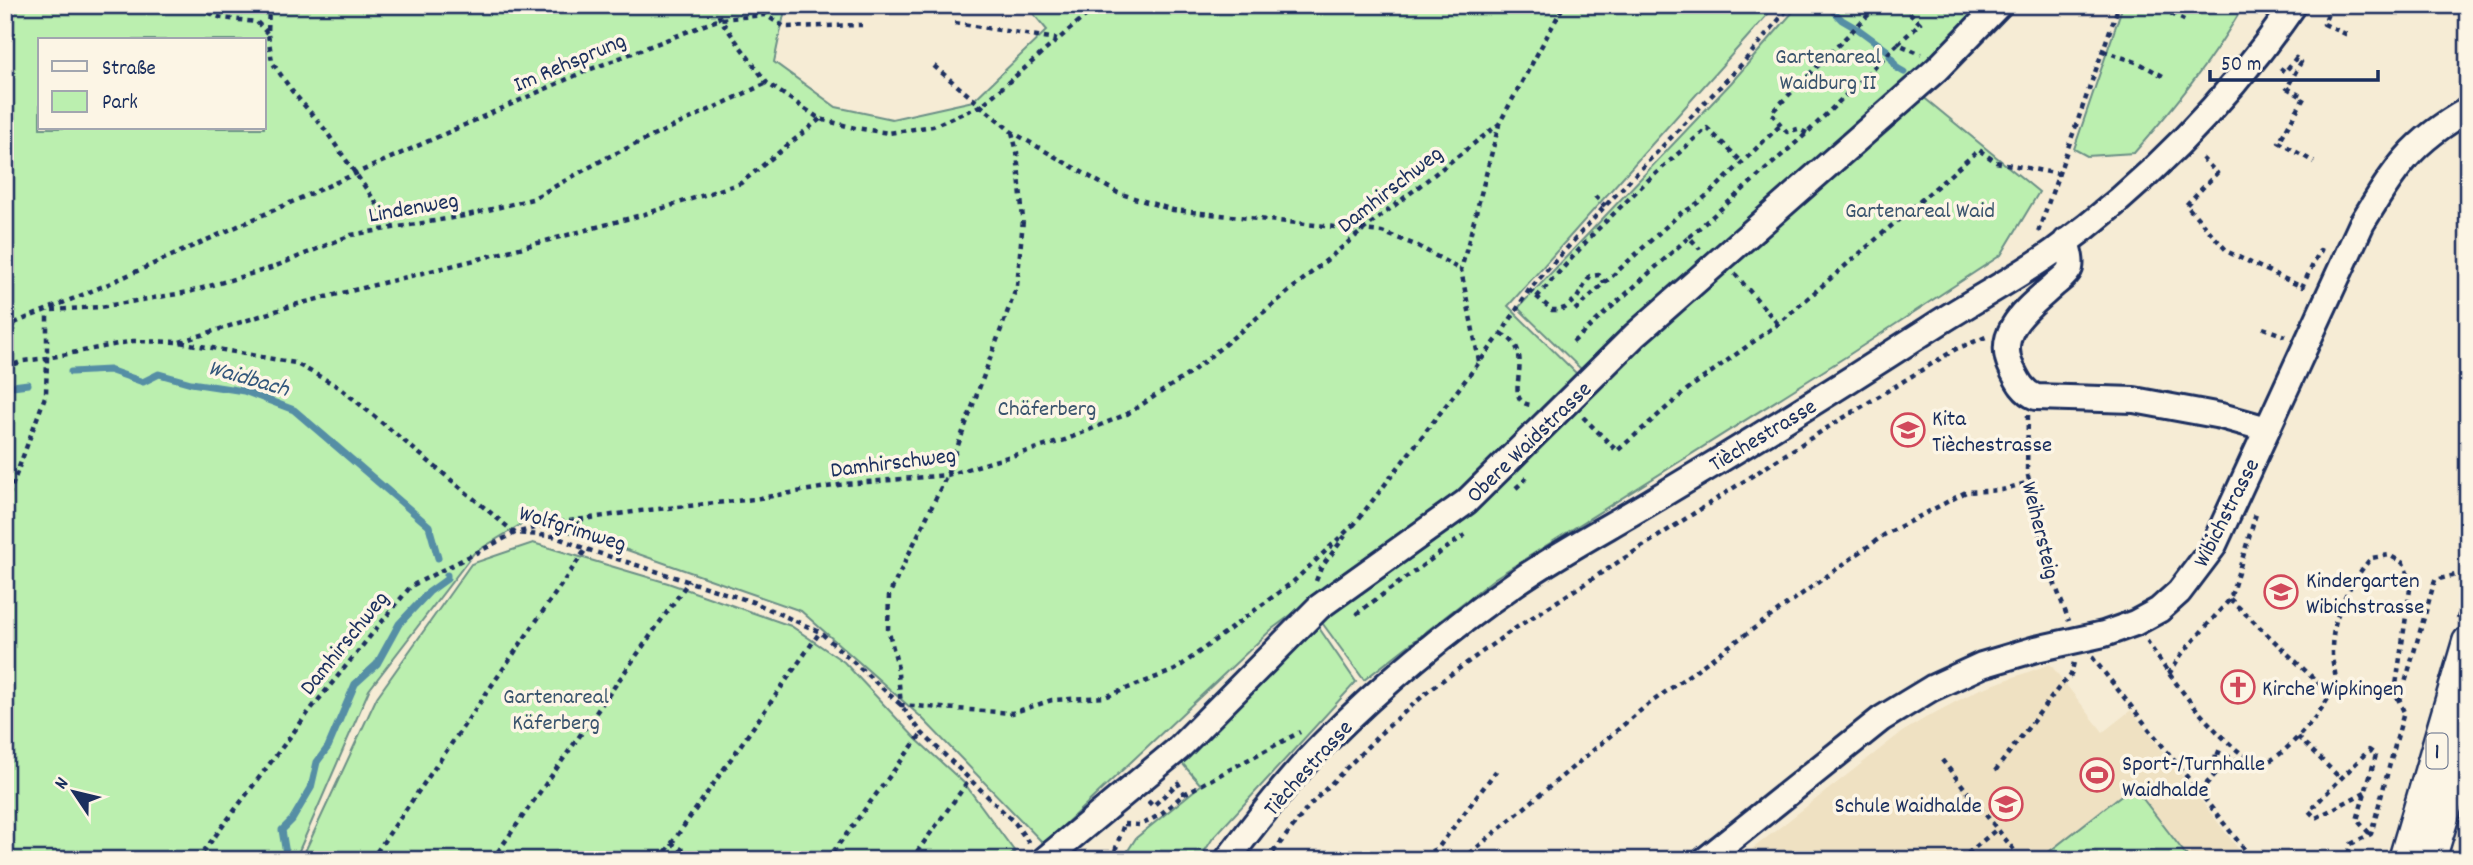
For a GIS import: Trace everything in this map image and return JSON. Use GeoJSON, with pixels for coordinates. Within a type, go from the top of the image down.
{"type":"FeatureCollection","features":[{"type":"Feature","properties":{"kind":"main road","name":"1"},"geometry":{"type":"LineString","coordinates":[[2403,860],[2468,642]]}},
{"type":"Feature","properties":{"kind":"main road","name":"1"},"geometry":{"type":"LineString","coordinates":[[2435,856],[2468,735]]}},
{"type":"Feature","properties":{"kind":"street","name":"Obere Waidstrasse"},"geometry":{"type":"LineString","coordinates":[[1044,860],[1178,750],[1319,607],[1466,502],[1635,335],[1721,265],[1937,69],[1998,5]]}},
{"type":"Feature","properties":{"kind":"street","name":"Tièchestrasse"},"geometry":{"type":"LineString","coordinates":[[1227,860],[1322,745],[1401,670],[1517,583],[1813,404],[1963,306],[2005,283],[2066,241],[2149,173],[2205,118],[2262,51],[2294,5]]}},
{"type":"Feature","properties":{"kind":"street","name":"Wibichstrasse"},"geometry":{"type":"LineString","coordinates":[[1705,860],[1881,719],[1932,688],[1982,666],[2036,649],[2074,632],[2104,634],[2135,623],[2159,610],[2179,592],[2213,547],[2362,223],[2389,179],[2409,153],[2439,127],[2468,110]]}},
{"type":"Feature","properties":{"kind":"street"},"geometry":{"type":"LineString","coordinates":[[2066,241],[2070,261],[2068,271],[2033,303],[2008,334],[2006,346],[2010,365],[2028,394],[2036,397],[2134,400],[2221,416],[2267,429]]}},
{"type":"Feature","properties":{"kind":"path"},"geometry":{"type":"LineString","coordinates":[[190,5],[222,18],[257,22],[268,34]]}},
{"type":"Feature","properties":{"kind":"path"},"geometry":{"type":"LineString","coordinates":[[269,5],[268,34],[272,62],[292,91],[323,127],[393,227]]}},
{"type":"Feature","properties":{"kind":"path"},"geometry":{"type":"LineString","coordinates":[[716,5],[720,19],[767,83],[820,119],[889,133],[933,126],[982,105],[1098,5]]}},
{"type":"Feature","properties":{"kind":"path"},"geometry":{"type":"LineString","coordinates":[[768,5],[765,15],[785,27],[862,25]]}},
{"type":"Feature","properties":{"kind":"path","name":"Damhirschweg"},"geometry":{"type":"LineString","coordinates":[[197,860],[303,719],[411,586],[515,533],[555,523],[754,499],[845,484],[947,475],[1065,440],[1127,414],[1189,373],[1363,230],[1499,124],[1564,5]]}},
{"type":"Feature","properties":{"kind":"path"},"geometry":{"type":"LineString","coordinates":[[1319,607],[1312,589],[1321,568],[1501,334],[1529,289],[1791,5]]}},
{"type":"Feature","properties":{"kind":"path"},"geometry":{"type":"LineString","coordinates":[[1807,133],[1798,129],[1787,132],[1770,113],[1878,5]]}},
{"type":"Feature","properties":{"kind":"path"},"geometry":{"type":"LineString","coordinates":[[1573,342],[1807,133],[1920,23],[1909,12],[1915,5]]}},
{"type":"Feature","properties":{"kind":"path"},"geometry":{"type":"LineString","coordinates":[[2038,232],[2119,5]]}},
{"type":"Feature","properties":{"kind":"path"},"geometry":{"type":"LineString","coordinates":[[2153,5],[2186,21]]}},
{"type":"Feature","properties":{"kind":"path"},"geometry":{"type":"LineString","coordinates":[[2331,5],[2324,24],[2350,36]]}},
{"type":"Feature","properties":{"kind":"path","name":"Im Rehsprung"},"geometry":{"type":"LineString","coordinates":[[47,311],[581,73],[720,19],[765,15]]}},
{"type":"Feature","properties":{"kind":"path"},"geometry":{"type":"LineString","coordinates":[[955,23],[1058,39]]}},
{"type":"Feature","properties":{"kind":"path"},"geometry":{"type":"LineString","coordinates":[[1898,44],[1916,50],[1937,69]]}},
{"type":"Feature","properties":{"kind":"path"},"geometry":{"type":"LineString","coordinates":[[2103,51],[2163,76]]}},
{"type":"Feature","properties":{"kind":"path"},"geometry":{"type":"LineString","coordinates":[[2280,68],[2285,72],[2296,58],[2301,62],[2287,88],[2304,98],[2279,142],[2314,162]]}},
{"type":"Feature","properties":{"kind":"path"},"geometry":{"type":"LineString","coordinates":[[934,66],[1012,132],[1118,193],[1173,210],[1382,232],[1418,246],[1461,270]]}},
{"type":"Feature","properties":{"kind":"path","name":"Lindenweg"},"geometry":{"type":"LineString","coordinates":[[47,311],[100,307],[189,292],[271,268],[351,235],[464,216],[533,199],[608,157],[767,83]]}},
{"type":"Feature","properties":{"kind":"path"},"geometry":{"type":"LineString","coordinates":[[179,342],[294,305],[645,214],[741,183],[820,119]]}},
{"type":"Feature","properties":{"kind":"path"},"geometry":{"type":"LineString","coordinates":[[1479,361],[1461,270],[1499,124]]}},
{"type":"Feature","properties":{"kind":"path"},"geometry":{"type":"LineString","coordinates":[[1575,310],[1781,125]]}},
{"type":"Feature","properties":{"kind":"path"},"geometry":{"type":"LineString","coordinates":[[1537,297],[1594,233],[1707,128],[1742,162]]}},
{"type":"Feature","properties":{"kind":"path"},"geometry":{"type":"LineString","coordinates":[[1012,132],[1017,152],[1023,220],[1017,285],[947,475],[889,595],[888,629],[897,663],[901,705],[1012,713],[1052,700],[1105,697],[1175,670],[1294,581],[1353,525]]}},
{"type":"Feature","properties":{"kind":"path"},"geometry":{"type":"LineString","coordinates":[[1575,410],[1617,451],[1688,389],[1778,324],[1979,150],[1996,162],[2059,174]]}},
{"type":"Feature","properties":{"kind":"path"},"geometry":{"type":"LineString","coordinates":[[2202,158],[2217,173],[2186,205],[2228,252],[2302,287],[2320,250],[2344,262]]}},
{"type":"Feature","properties":{"kind":"path"},"geometry":{"type":"LineString","coordinates":[[1595,196],[1605,206]]}},
{"type":"Feature","properties":{"kind":"path"},"geometry":{"type":"LineString","coordinates":[[2464,196],[2468,202]]}},
{"type":"Feature","properties":{"kind":"path"},"geometry":{"type":"LineString","coordinates":[[1689,237],[1721,265],[1778,324]]}},
{"type":"Feature","properties":{"kind":"path"},"geometry":{"type":"LineString","coordinates":[[1529,289],[1552,310],[1559,310],[1577,298],[1590,276],[1599,275],[1605,283]]}},
{"type":"Feature","properties":{"kind":"path"},"geometry":{"type":"LineString","coordinates":[[5,327],[47,311],[46,394],[5,505]]}},
{"type":"Feature","properties":{"kind":"path"},"geometry":{"type":"LineString","coordinates":[[2263,328],[2281,335]]}},
{"type":"Feature","properties":{"kind":"path"},"geometry":{"type":"LineString","coordinates":[[1501,334],[1510,338],[1518,348],[1521,363],[1519,399],[1525,405],[1533,405]]}},
{"type":"Feature","properties":{"kind":"path"},"geometry":{"type":"LineString","coordinates":[[1268,859],[1335,776],[1432,688],[1511,631],[1956,348],[1982,338],[2008,334]]}},
{"type":"Feature","properties":{"kind":"path","name":"Wolfgrimweg"},"geometry":{"type":"LineString","coordinates":[[5,368],[23,361],[133,341],[179,342],[295,363],[339,387],[515,533],[553,536],[753,602],[820,632],[901,705],[942,755],[1015,823]]}},
{"type":"Feature","properties":{"kind":"path","name":"Weihersteig"},"geometry":{"type":"LineString","coordinates":[[2028,394],[2029,482],[2046,561],[2074,632],[2199,792]]}},
{"type":"Feature","properties":{"kind":"path"},"geometry":{"type":"LineString","coordinates":[[1461,860],[1646,706],[1884,535],[1966,492],[2002,490],[2029,482]]}},
{"type":"Feature","properties":{"kind":"path"},"geometry":{"type":"LineString","coordinates":[[2169,674],[2181,655],[2230,599],[2256,514],[2236,498]]}},
{"type":"Feature","properties":{"kind":"path"},"geometry":{"type":"LineString","coordinates":[[371,860],[586,549]]}},
{"type":"Feature","properties":{"kind":"path"},"geometry":{"type":"LineString","coordinates":[[2135,623],[2169,674],[2212,726],[2255,764],[2271,760],[2298,737],[2326,703],[2336,682],[2332,656],[2333,629],[2342,600],[2353,580],[2371,558],[2389,555],[2403,563],[2411,582],[2395,692],[2404,712],[2371,834],[2350,844],[2346,860]]}},
{"type":"Feature","properties":{"kind":"path"},"geometry":{"type":"LineString","coordinates":[[2399,701],[2435,580],[2468,572]]}},
{"type":"Feature","properties":{"kind":"path"},"geometry":{"type":"LineString","coordinates":[[492,860],[689,581]]}},
{"type":"Feature","properties":{"kind":"path"},"geometry":{"type":"LineString","coordinates":[[2230,599],[2330,694]]}},
{"type":"Feature","properties":{"kind":"path"},"geometry":{"type":"LineString","coordinates":[[660,860],[820,632]]}},
{"type":"Feature","properties":{"kind":"path"},"geometry":{"type":"LineString","coordinates":[[1995,771],[2071,675]]}},
{"type":"Feature","properties":{"kind":"path"},"geometry":{"type":"LineString","coordinates":[[1124,824],[1140,825],[1149,821],[1184,794],[1289,739],[1306,727]]}},
{"type":"Feature","properties":{"kind":"path"},"geometry":{"type":"LineString","coordinates":[[827,860],[922,733]]}},
{"type":"Feature","properties":{"kind":"path"},"geometry":{"type":"LineString","coordinates":[[2298,737],[2340,778]]}},
{"type":"Feature","properties":{"kind":"path"},"geometry":{"type":"LineString","coordinates":[[2365,792],[2316,818],[2309,811],[2369,750],[2376,755],[2357,820],[2371,834]]}},
{"type":"Feature","properties":{"kind":"path"},"geometry":{"type":"LineString","coordinates":[[2246,758],[2237,760],[2215,751],[2218,771],[2199,792],[2253,860]]}},
{"type":"Feature","properties":{"kind":"path"},"geometry":{"type":"LineString","coordinates":[[1941,760],[2022,860]]}},
{"type":"Feature","properties":{"kind":"path"},"geometry":{"type":"LineString","coordinates":[[1413,860],[1438,848],[1496,771]]}},
{"type":"Feature","properties":{"kind":"path"},"geometry":{"type":"LineString","coordinates":[[911,860],[970,779]]}},
{"type":"Feature","properties":{"kind":"path"},"geometry":{"type":"LineString","coordinates":[[1178,783],[1184,794]]}},
{"type":"Feature","properties":{"kind":"path"},"geometry":{"type":"LineString","coordinates":[[1960,860],[1997,829]]}},
{"type":"Feature","properties":{"kind":"path"},"geometry":{"type":"LineString","coordinates":[[671,843],[700,860]]}},
{"type":"Feature","properties":{"kind":"shaded area","name":"Schule Waidhalde"},"geometry":{"type":"Polygon","coordinates":[[[2050,664],[2103,732],[2131,710],[2247,860],[1738,860],[1902,732],[1978,690],[2050,664]]]}},
{"type":"Feature","properties":{"kind":"green space","name":"Chäferberg"},"geometry":{"type":"Polygon","coordinates":[[[5,5],[786,5],[774,62],[836,107],[892,119],[973,101],[1047,30],[1026,5],[1776,5],[1508,306],[1577,374],[1478,476],[1272,629],[1044,844],[921,717],[801,611],[627,550],[528,520],[474,553],[369,690],[295,860],[5,860],[5,5]]]}},
{"type":"Feature","properties":{"kind":"green space","name":"Gartenareal Waidburg II"},"geometry":{"type":"Polygon","coordinates":[[[1799,5],[1983,5],[1905,81],[1584,372],[1518,308],[1731,83],[1799,5]]]}},
{"type":"Feature","properties":{"kind":"green space"},"geometry":{"type":"Polygon","coordinates":[[[2123,5],[2244,5],[2193,82],[2134,153],[2087,156],[2074,149],[2123,5]]]}},
{"type":"Feature","properties":{"kind":"green space","name":"Gartenareal Waid"},"geometry":{"type":"Polygon","coordinates":[[[1922,96],[2039,192],[2001,255],[1847,356],[1495,578],[1364,680],[1320,620],[1585,394],[1922,96]]]}},
{"type":"Feature","properties":{"kind":"green space","name":"Gartenareal Käferberg"},"geometry":{"type":"Polygon","coordinates":[[[533,543],[668,583],[791,626],[844,662],[916,739],[965,784],[1015,852],[1004,860],[301,860],[377,697],[471,564],[533,543]]]}},
{"type":"Feature","properties":{"kind":"green space"},"geometry":{"type":"Polygon","coordinates":[[[1317,625],[1356,682],[1213,838],[1199,860],[1122,860],[1136,838],[1201,785],[1182,763],[1317,625]]]}},
{"type":"Feature","properties":{"kind":"green space"},"geometry":{"type":"Polygon","coordinates":[[[2133,786],[2190,860],[2049,860],[2045,855],[2133,786]]]}},
{"type":"Feature","properties":{"kind":"waterway"},"geometry":{"type":"LineString","coordinates":[[1827,5],[1842,20],[1854,27]]}},
{"type":"Feature","properties":{"kind":"waterway"},"geometry":{"type":"LineString","coordinates":[[1858,29],[1888,51]]}},
{"type":"Feature","properties":{"kind":"waterway"},"geometry":{"type":"LineString","coordinates":[[1890,56],[1897,68],[1904,72]]}},
{"type":"Feature","properties":{"kind":"waterway","name":"Waidbach"},"geometry":{"type":"LineString","coordinates":[[71,372],[109,370],[143,382],[159,374],[191,383],[244,391],[294,410],[429,526],[438,558]]}},
{"type":"Feature","properties":{"kind":"waterway"},"geometry":{"type":"LineString","coordinates":[[5,387],[28,384]]}},
{"type":"Feature","properties":{"kind":"waterway","name":"Waidbach"},"geometry":{"type":"LineString","coordinates":[[287,860],[282,830],[292,820],[311,788],[317,762],[328,747],[355,684],[377,664],[399,624],[429,592],[447,579],[447,575]]}},
{"type":"Feature","properties":{"kind":"place","name":"Kita Tièchestrasse"},"geometry":{"type":"Point","coordinates":[1908,430]}},
{"type":"Feature","properties":{"kind":"place","name":"Kindergarten Wibichstrasse"},"geometry":{"type":"Point","coordinates":[2281,592]}},
{"type":"Feature","properties":{"kind":"place","name":"Kirche Wipkingen"},"geometry":{"type":"Point","coordinates":[2238,687]}},
{"type":"Feature","properties":{"kind":"place","name":"Sport-/Turnhalle Waidhalde"},"geometry":{"type":"Point","coordinates":[2097,775]}},
{"type":"Feature","properties":{"kind":"place","name":"Schule Waidhalde"},"geometry":{"type":"Point","coordinates":[2006,804]}}]}
